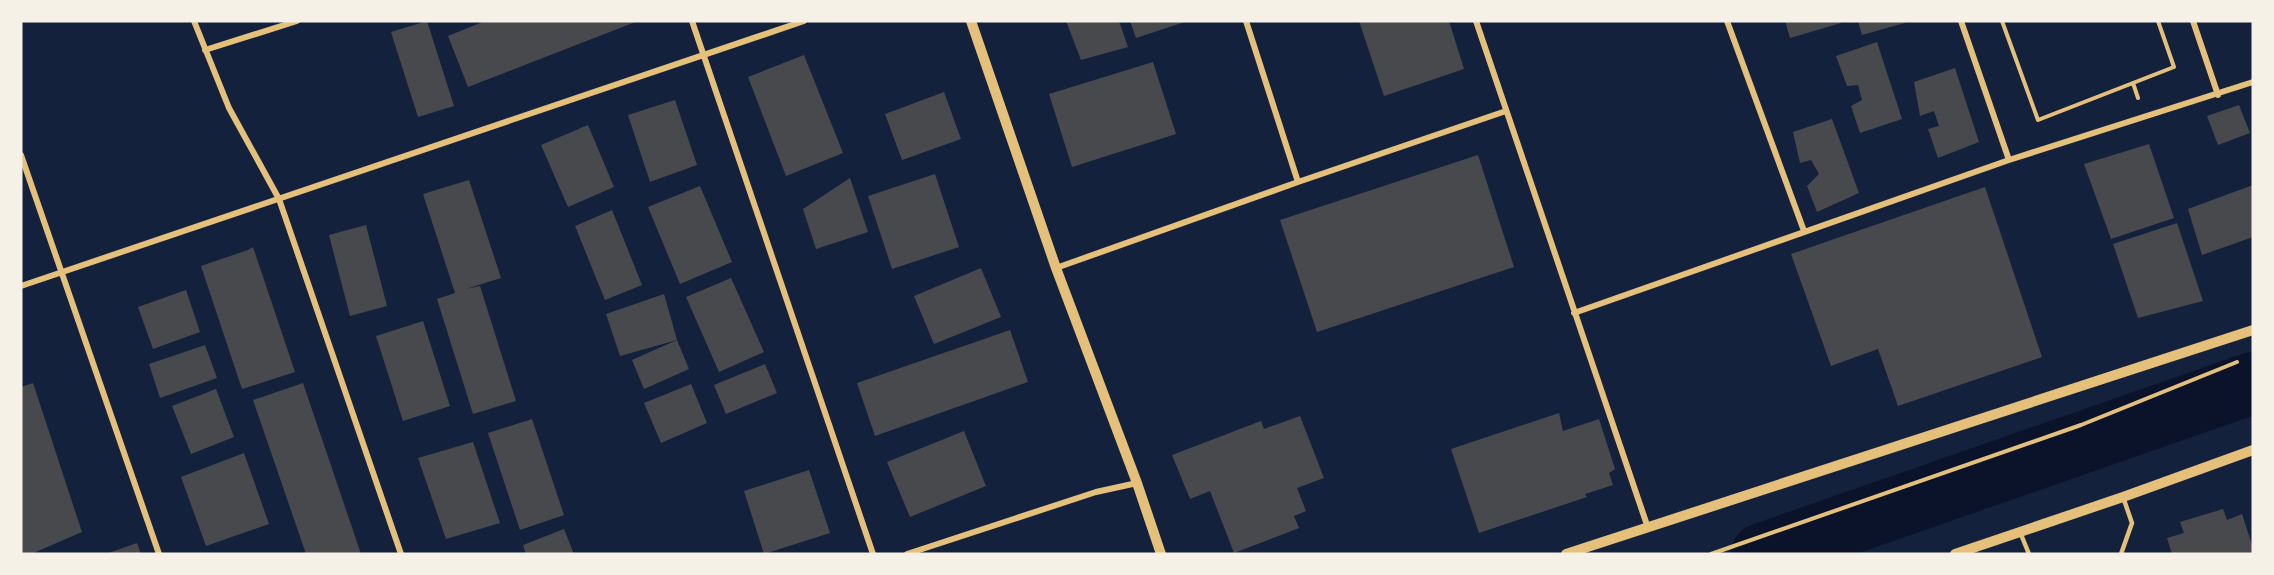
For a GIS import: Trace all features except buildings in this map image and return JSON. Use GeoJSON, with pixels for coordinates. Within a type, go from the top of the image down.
{"type":"FeatureCollection","features":[{"type":"Feature","properties":{"kind":"street"},"geometry":{"type":"LineString","coordinates":[[194,21],[229,108],[279,199],[401,554]]}},
{"type":"Feature","properties":{"kind":"street"},"geometry":{"type":"LineString","coordinates":[[205,50],[297,21]]}},
{"type":"Feature","properties":{"kind":"street"},"geometry":{"type":"LineString","coordinates":[[692,21],[873,554]]}},
{"type":"Feature","properties":{"kind":"street"},"geometry":{"type":"LineString","coordinates":[[21,286],[804,21]]}},
{"type":"Feature","properties":{"kind":"street"},"geometry":{"type":"LineString","coordinates":[[971,21],[1056,268],[1137,483],[1161,554]]}},
{"type":"Feature","properties":{"kind":"street"},"geometry":{"type":"LineString","coordinates":[[1246,21],[1298,182]]}},
{"type":"Feature","properties":{"kind":"street"},"geometry":{"type":"LineString","coordinates":[[1476,21],[1648,528]]}},
{"type":"Feature","properties":{"kind":"street"},"geometry":{"type":"LineString","coordinates":[[1727,21],[1804,231]]}},
{"type":"Feature","properties":{"kind":"street"},"geometry":{"type":"LineString","coordinates":[[1962,21],[2009,160]]}},
{"type":"Feature","properties":{"kind":"street"},"geometry":{"type":"LineString","coordinates":[[2193,21],[2218,95]]}},
{"type":"Feature","properties":{"kind":"street"},"geometry":{"type":"LineString","coordinates":[[1574,313],[2009,160],[2253,82]]}},
{"type":"Feature","properties":{"kind":"street"},"geometry":{"type":"LineString","coordinates":[[1056,268],[1506,111]]}},
{"type":"Feature","properties":{"kind":"street"},"geometry":{"type":"LineString","coordinates":[[21,155],[159,554]]}},
{"type":"Feature","properties":{"kind":"street"},"geometry":{"type":"LineString","coordinates":[[1566,554],[2253,330]]}},
{"type":"Feature","properties":{"kind":"street"},"geometry":{"type":"LineString","coordinates":[[1955,554],[2253,450]]}},
{"type":"Feature","properties":{"kind":"street"},"geometry":{"type":"LineString","coordinates":[[907,554],[1096,492],[1137,483]]}},
{"type":"Feature","properties":{"kind":"lane"},"geometry":{"type":"LineString","coordinates":[[2121,554],[2132,523],[2123,497]]}},
{"type":"Feature","properties":{"kind":"lane"},"geometry":{"type":"LineString","coordinates":[[2020,532],[2029,554]]}},
{"type":"Feature","properties":{"kind":"path"},"geometry":{"type":"LineString","coordinates":[[2002,21],[2038,120],[2174,67],[2158,21]]}},
{"type":"Feature","properties":{"kind":"path"},"geometry":{"type":"LineString","coordinates":[[2133,83],[2140,105]]}},
{"type":"Feature","properties":{"kind":"path"},"geometry":{"type":"LineString","coordinates":[[1711,554],[2081,425],[2238,362]]}},
{"type":"Feature","properties":{"kind":"waterway"},"geometry":{"type":"LineString","coordinates":[[1762,554],[2253,383]]}}]}
